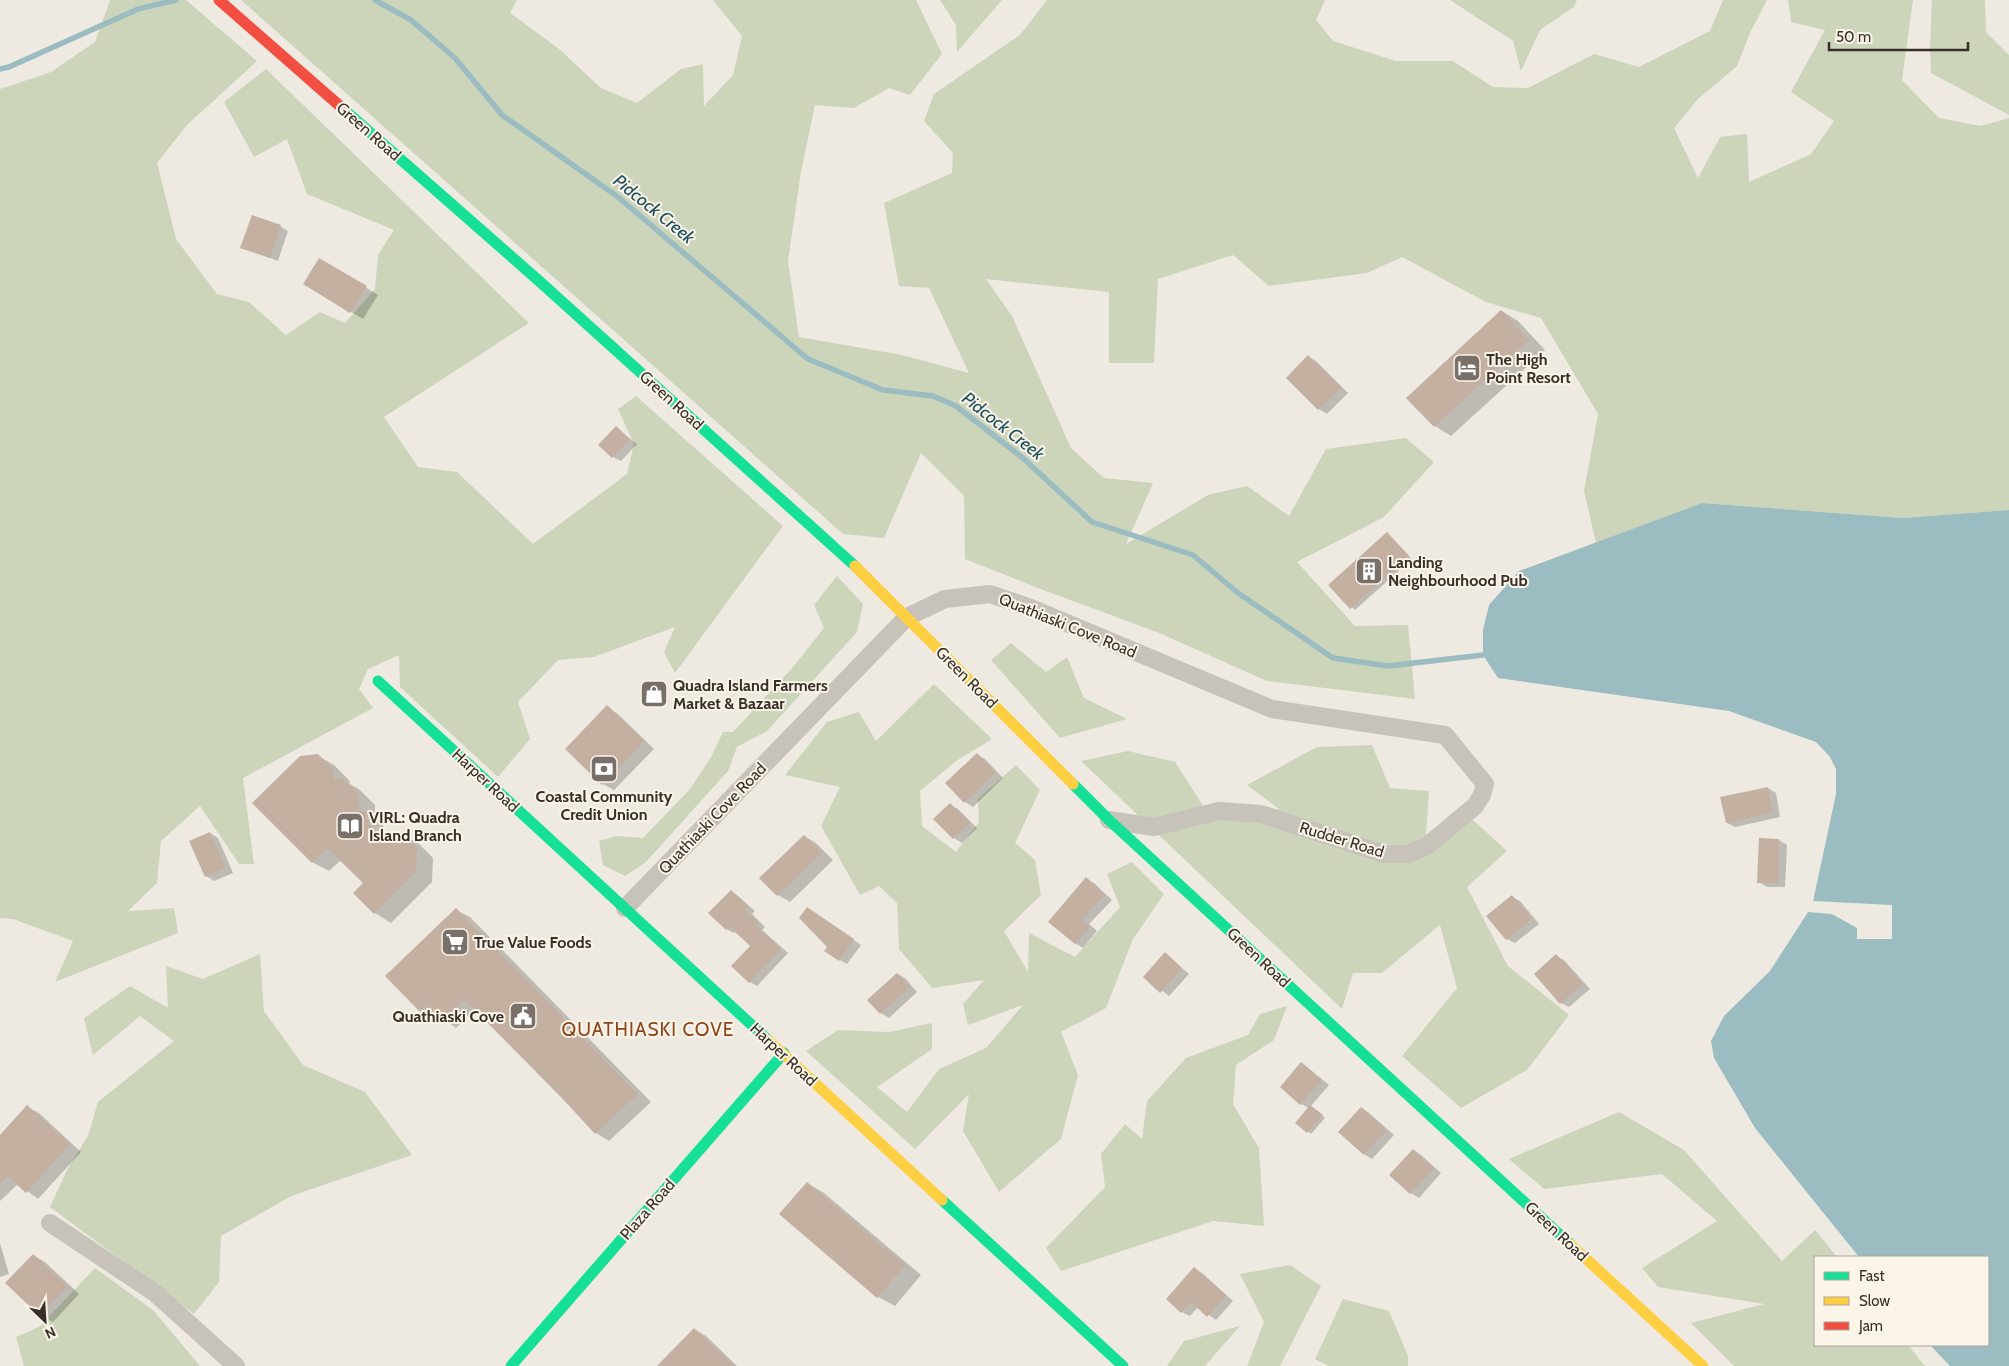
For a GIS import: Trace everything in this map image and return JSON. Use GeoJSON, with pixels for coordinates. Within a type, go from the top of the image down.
{"type":"FeatureCollection","features":[{"type":"Feature","properties":{"kind":"street","name":"Green Road"},"geometry":{"type":"LineString","coordinates":[[219,0],[538,280],[825,538],[907,617],[1109,820],[1703,1366]]}},
{"type":"Feature","properties":{"kind":"street","name":"Quathiaski Cove Road"},"geometry":{"type":"LineString","coordinates":[[625,908],[907,617],[945,599],[990,594],[1031,608],[1272,709],[1445,735]]}},
{"type":"Feature","properties":{"kind":"street","name":"Harper Road"},"geometry":{"type":"LineString","coordinates":[[378,681],[1123,1366]]}},
{"type":"Feature","properties":{"kind":"street","name":"Rudder Road"},"geometry":{"type":"LineString","coordinates":[[1109,820],[1154,827],[1219,810],[1261,814],[1384,854],[1408,854],[1427,846],[1475,806],[1482,795],[1485,784],[1445,735]]}},
{"type":"Feature","properties":{"kind":"street","name":"Plaza Road"},"geometry":{"type":"LineString","coordinates":[[511,1366],[784,1053]]}},
{"type":"Feature","properties":{"kind":"street"},"geometry":{"type":"LineString","coordinates":[[50,1223],[155,1293],[236,1366]]}},
{"type":"Feature","properties":{"kind":"green space"},"geometry":{"type":"Polygon","coordinates":[[[110,0],[186,0],[257,61],[187,125],[157,163],[176,239],[217,294],[249,302],[286,335],[320,312],[345,323],[375,289],[378,255],[394,230],[307,194],[287,139],[254,157],[224,102],[266,69],[529,323],[384,417],[418,467],[457,472],[533,544],[627,474],[634,444],[618,409],[636,396],[783,526],[675,673],[664,652],[675,627],[594,657],[558,660],[518,702],[530,739],[498,777],[400,687],[399,655],[368,669],[359,689],[373,708],[243,778],[254,864],[239,864],[200,806],[161,841],[157,883],[128,911],[174,908],[178,933],[55,982],[73,941],[13,919],[0,918],[0,89],[51,72],[95,42],[110,0]]]}},
{"type":"Feature","properties":{"kind":"green space"},"geometry":{"type":"Polygon","coordinates":[[[241,0],[517,0],[510,13],[558,48],[601,88],[637,103],[681,69],[703,64],[704,106],[733,75],[742,36],[713,0],[916,0],[942,54],[910,95],[889,88],[854,108],[815,105],[801,172],[788,261],[799,337],[902,355],[969,373],[929,288],[899,286],[884,203],[952,173],[953,153],[924,121],[934,94],[1020,35],[1047,0],[1325,0],[1316,20],[1333,41],[1396,61],[1453,61],[1493,87],[1528,88],[1594,54],[1639,67],[1710,31],[1723,0],[1767,0],[1750,33],[1737,66],[1698,99],[1674,128],[1698,178],[1720,137],[1747,134],[1749,182],[1811,154],[1834,121],[1791,92],[1825,30],[1791,22],[1788,0],[1913,0],[1902,80],[1939,118],[1980,126],[2009,118],[2009,510],[1903,518],[1702,503],[1596,543],[1584,491],[1598,414],[1541,318],[1486,302],[1402,257],[1367,273],[1269,286],[1233,255],[1158,279],[1154,363],[1109,363],[1109,292],[986,279],[1012,316],[1071,448],[1104,478],[1153,483],[1126,544],[1208,495],[1247,486],[1289,516],[1326,449],[1406,438],[1434,462],[1384,517],[1297,562],[1355,626],[1408,625],[1415,699],[1267,681],[1157,632],[965,559],[964,496],[921,453],[884,538],[843,534],[241,0]]]}},
{"type":"Feature","properties":{"kind":"green space"},"geometry":{"type":"Polygon","coordinates":[[[940,0],[1002,0],[957,52],[956,25],[940,0]]]}},
{"type":"Feature","properties":{"kind":"green space"},"geometry":{"type":"Polygon","coordinates":[[[1450,0],[1577,0],[1574,7],[1540,30],[1521,71],[1513,41],[1450,0]]]}},
{"type":"Feature","properties":{"kind":"green space"},"geometry":{"type":"Polygon","coordinates":[[[1932,0],[1985,0],[1986,32],[2009,55],[2009,115],[1931,73],[1932,0]]]}},
{"type":"Feature","properties":{"kind":"green space"},"geometry":{"type":"Polygon","coordinates":[[[837,576],[863,604],[857,632],[767,731],[737,747],[728,771],[646,862],[625,876],[603,865],[599,841],[616,836],[643,838],[690,789],[711,757],[723,732],[733,732],[793,667],[824,628],[814,605],[837,576]]]}},
{"type":"Feature","properties":{"kind":"green space"},"geometry":{"type":"Polygon","coordinates":[[[1011,643],[1046,672],[1067,657],[1084,698],[1127,719],[1060,738],[991,660],[1011,643]]]}},
{"type":"Feature","properties":{"kind":"green space"},"geometry":{"type":"Polygon","coordinates":[[[934,684],[992,739],[956,761],[920,791],[922,826],[956,852],[979,822],[978,799],[1016,765],[1040,790],[1015,843],[1035,860],[1041,895],[1004,931],[1028,972],[1029,933],[1075,957],[1120,907],[1107,874],[1132,862],[1164,894],[1133,939],[1106,1008],[1061,1032],[1078,1075],[1061,1139],[999,1192],[963,1131],[969,1094],[915,1149],[806,1051],[838,1030],[889,1032],[932,1023],[932,1049],[877,1087],[907,1112],[939,1069],[986,1048],[1023,1005],[968,1025],[963,1004],[984,980],[932,988],[899,949],[897,903],[879,886],[860,895],[821,826],[840,787],[785,775],[827,722],[859,712],[876,741],[934,684]]]}},
{"type":"Feature","properties":{"kind":"green space"},"geometry":{"type":"Polygon","coordinates":[[[1372,745],[1390,788],[1429,791],[1426,835],[1473,820],[1507,851],[1467,887],[1508,966],[1569,1015],[1527,1070],[1461,1108],[1402,1056],[1457,988],[1440,925],[1382,973],[1353,973],[1342,1009],[1081,761],[1128,751],[1175,762],[1211,818],[1279,809],[1247,785],[1317,747],[1372,745]]]}},
{"type":"Feature","properties":{"kind":"green space"},"geometry":{"type":"Polygon","coordinates":[[[260,954],[264,1011],[303,1065],[365,1092],[412,1155],[291,1196],[221,1236],[219,1282],[194,1314],[50,1207],[68,1168],[88,1136],[98,1102],[174,1041],[140,1016],[93,1055],[84,1018],[130,986],[168,1008],[166,966],[203,979],[260,954]]]}},
{"type":"Feature","properties":{"kind":"green space"},"geometry":{"type":"Polygon","coordinates":[[[1287,1006],[1274,1040],[1236,1065],[1233,1104],[1259,1148],[1264,1226],[1213,1221],[1061,1271],[1046,1248],[1105,1187],[1101,1154],[1125,1124],[1142,1139],[1147,1101],[1186,1058],[1248,1035],[1260,1014],[1287,1006]]]}},
{"type":"Feature","properties":{"kind":"green space"},"geometry":{"type":"Polygon","coordinates":[[[1619,1112],[1684,1150],[1782,1261],[1815,1230],[1836,1256],[1814,1256],[1814,1346],[1909,1346],[1925,1366],[1734,1366],[1691,1323],[1764,1304],[1658,1287],[1642,1268],[1717,1221],[1662,1174],[1544,1189],[1509,1159],[1619,1112]]]}},
{"type":"Feature","properties":{"kind":"green space"},"geometry":{"type":"Polygon","coordinates":[[[1290,1265],[1321,1286],[1280,1366],[1247,1366],[1264,1322],[1240,1274],[1290,1265]]]}},
{"type":"Feature","properties":{"kind":"green space"},"geometry":{"type":"Polygon","coordinates":[[[95,1268],[153,1310],[200,1366],[24,1366],[16,1337],[39,1327],[95,1268]]]}},
{"type":"Feature","properties":{"kind":"green space"},"geometry":{"type":"Polygon","coordinates":[[[1343,1299],[1389,1311],[1408,1356],[1408,1366],[1329,1366],[1315,1359],[1343,1299]]]}},
{"type":"Feature","properties":{"kind":"green space"},"geometry":{"type":"Polygon","coordinates":[[[1240,1326],[1205,1366],[1167,1366],[1184,1341],[1240,1326]]]}},
{"type":"Feature","properties":{"kind":"water"},"geometry":{"type":"Polygon","coordinates":[[[1702,503],[1903,518],[2009,510],[2009,1366],[1950,1366],[1931,1346],[1989,1346],[1989,1256],[1858,1256],[1755,1128],[1714,1058],[1711,1041],[1724,1016],[1770,971],[1812,906],[1836,794],[1836,769],[1830,757],[1816,742],[1729,711],[1498,678],[1483,655],[1483,630],[1489,605],[1519,571],[1702,503]]]}},
{"type":"Feature","properties":{"kind":"pier"},"geometry":{"type":"Polygon","coordinates":[[[1813,901],[1892,905],[1892,939],[1857,939],[1857,928],[1832,914],[1808,912],[1813,901]]]}},
{"type":"Feature","properties":{"kind":"building"},"geometry":{"type":"Polygon","coordinates":[[[252,215],[281,225],[270,258],[240,248],[252,215]]]}},
{"type":"Feature","properties":{"kind":"building"},"geometry":{"type":"Polygon","coordinates":[[[319,258],[367,286],[350,313],[303,284],[319,258]]]}},
{"type":"Feature","properties":{"kind":"building"},"geometry":{"type":"Polygon","coordinates":[[[1501,310],[1529,340],[1434,427],[1406,398],[1501,310]]]}},
{"type":"Feature","properties":{"kind":"building"},"geometry":{"type":"Polygon","coordinates":[[[1308,355],[1341,388],[1318,410],[1286,378],[1308,355]]]}},
{"type":"Feature","properties":{"kind":"building"},"geometry":{"type":"Polygon","coordinates":[[[616,426],[630,439],[612,458],[598,445],[616,426]]]}},
{"type":"Feature","properties":{"kind":"building","name":"Landing Neighbourhood Pub"},"geometry":{"type":"Polygon","coordinates":[[[1387,532],[1409,556],[1350,609],[1328,585],[1387,532]]]}},
{"type":"Feature","properties":{"kind":"building"},"geometry":{"type":"Polygon","coordinates":[[[607,705],[644,741],[602,785],[565,749],[607,705]]]}},
{"type":"Feature","properties":{"kind":"building"},"geometry":{"type":"Polygon","coordinates":[[[977,753],[996,773],[964,803],[945,783],[977,753]]]}},
{"type":"Feature","properties":{"kind":"building"},"geometry":{"type":"Polygon","coordinates":[[[318,754],[333,769],[334,779],[343,779],[359,795],[359,806],[367,814],[368,824],[377,833],[401,832],[417,848],[416,872],[374,914],[353,893],[363,883],[327,848],[312,863],[252,803],[300,756],[318,754]]]}},
{"type":"Feature","properties":{"kind":"building"},"geometry":{"type":"Polygon","coordinates":[[[1768,787],[1772,813],[1726,823],[1720,797],[1768,787]]]}},
{"type":"Feature","properties":{"kind":"building"},"geometry":{"type":"Polygon","coordinates":[[[950,803],[970,823],[953,839],[933,819],[950,803]]]}},
{"type":"Feature","properties":{"kind":"building"},"geometry":{"type":"Polygon","coordinates":[[[210,832],[226,868],[205,877],[189,841],[210,832]]]}},
{"type":"Feature","properties":{"kind":"building"},"geometry":{"type":"Polygon","coordinates":[[[804,835],[822,853],[777,896],[759,878],[804,835]]]}},
{"type":"Feature","properties":{"kind":"building"},"geometry":{"type":"Polygon","coordinates":[[[1759,838],[1779,839],[1778,883],[1757,883],[1759,838]]]}},
{"type":"Feature","properties":{"kind":"building"},"geometry":{"type":"Polygon","coordinates":[[[1086,877],[1105,895],[1082,919],[1090,926],[1075,944],[1048,922],[1086,877]]]}},
{"type":"Feature","properties":{"kind":"building"},"geometry":{"type":"Polygon","coordinates":[[[731,890],[748,906],[745,909],[758,922],[756,925],[781,949],[749,983],[731,966],[750,946],[729,926],[726,930],[708,913],[731,890]]]}},
{"type":"Feature","properties":{"kind":"building"},"geometry":{"type":"Polygon","coordinates":[[[1512,895],[1532,919],[1506,940],[1486,916],[1512,895]]]}},
{"type":"Feature","properties":{"kind":"building"},"geometry":{"type":"Polygon","coordinates":[[[807,907],[854,939],[839,961],[824,951],[827,947],[799,918],[807,907]]]}},
{"type":"Feature","properties":{"kind":"building"},"geometry":{"type":"Polygon","coordinates":[[[456,908],[638,1094],[595,1134],[464,999],[442,1021],[427,1005],[420,1012],[385,976],[456,908]]]}},
{"type":"Feature","properties":{"kind":"building"},"geometry":{"type":"Polygon","coordinates":[[[1165,952],[1182,968],[1160,993],[1143,977],[1165,952]]]}},
{"type":"Feature","properties":{"kind":"building"},"geometry":{"type":"Polygon","coordinates":[[[1556,954],[1583,984],[1560,1004],[1534,974],[1556,954]]]}},
{"type":"Feature","properties":{"kind":"building"},"geometry":{"type":"Polygon","coordinates":[[[897,973],[910,987],[880,1014],[867,1000],[897,973]]]}},
{"type":"Feature","properties":{"kind":"building"},"geometry":{"type":"Polygon","coordinates":[[[1301,1062],[1322,1080],[1300,1105],[1280,1087],[1301,1062]]]}},
{"type":"Feature","properties":{"kind":"building"},"geometry":{"type":"Polygon","coordinates":[[[27,1105],[70,1144],[26,1193],[7,1176],[0,1184],[0,1135],[27,1105]]]}},
{"type":"Feature","properties":{"kind":"building"},"geometry":{"type":"Polygon","coordinates":[[[1310,1105],[1323,1115],[1307,1133],[1295,1123],[1310,1105]]]}},
{"type":"Feature","properties":{"kind":"building"},"geometry":{"type":"Polygon","coordinates":[[[1361,1107],[1387,1130],[1364,1155],[1338,1132],[1361,1107]]]}},
{"type":"Feature","properties":{"kind":"building"},"geometry":{"type":"Polygon","coordinates":[[[1413,1149],[1434,1168],[1410,1194],[1389,1175],[1413,1149]]]}},
{"type":"Feature","properties":{"kind":"building"},"geometry":{"type":"Polygon","coordinates":[[[807,1182],[905,1265],[877,1298],[779,1214],[807,1182]]]}},
{"type":"Feature","properties":{"kind":"building"},"geometry":{"type":"Polygon","coordinates":[[[33,1254],[67,1286],[40,1316],[5,1283],[33,1254]]]}},
{"type":"Feature","properties":{"kind":"building"},"geometry":{"type":"Polygon","coordinates":[[[1194,1267],[1226,1295],[1207,1317],[1191,1302],[1181,1313],[1166,1299],[1194,1267]]]}},
{"type":"Feature","properties":{"kind":"building"},"geometry":{"type":"Polygon","coordinates":[[[694,1328],[734,1366],[657,1366],[694,1328]]]}},
{"type":"Feature","properties":{"kind":"waterway","name":"Pidcock Creek"},"geometry":{"type":"LineString","coordinates":[[0,69],[9,67],[138,9],[176,0]]}},
{"type":"Feature","properties":{"kind":"waterway","name":"Pidcock Creek"},"geometry":{"type":"LineString","coordinates":[[375,0],[411,20],[455,58],[502,115],[618,197],[808,359],[883,390],[933,396],[956,406],[1024,459],[1092,522],[1193,555],[1238,593],[1333,658],[1388,666],[1483,655]]}},
{"type":"Feature","properties":{"kind":"traffic: fast"},"geometry":{"type":"LineString","coordinates":[[341,107],[538,280],[855,566]]}},
{"type":"Feature","properties":{"kind":"traffic: fast"},"geometry":{"type":"LineString","coordinates":[[378,681],[768,1040]]}},
{"type":"Feature","properties":{"kind":"traffic: fast"},"geometry":{"type":"LineString","coordinates":[[1073,784],[1109,820],[1571,1245]]}},
{"type":"Feature","properties":{"kind":"traffic: fast"},"geometry":{"type":"LineString","coordinates":[[511,1366],[784,1053]]}},
{"type":"Feature","properties":{"kind":"traffic: fast"},"geometry":{"type":"LineString","coordinates":[[942,1200],[1123,1366]]}},
{"type":"Feature","properties":{"kind":"traffic: slow"},"geometry":{"type":"LineString","coordinates":[[855,566],[1073,784]]}},
{"type":"Feature","properties":{"kind":"traffic: slow"},"geometry":{"type":"LineString","coordinates":[[768,1040],[942,1200]]}},
{"type":"Feature","properties":{"kind":"traffic: slow"},"geometry":{"type":"LineString","coordinates":[[1571,1245],[1703,1366]]}},
{"type":"Feature","properties":{"kind":"traffic: jam"},"geometry":{"type":"LineString","coordinates":[[219,0],[341,107]]}},
{"type":"Feature","properties":{"kind":"place","name":"The High Point Resort"},"geometry":{"type":"Point","coordinates":[1467,368]}},
{"type":"Feature","properties":{"kind":"place","name":"Landing Neighbourhood Pub"},"geometry":{"type":"Point","coordinates":[1369,571]}},
{"type":"Feature","properties":{"kind":"place","name":"Quadra Island Farmers Market & Bazaar"},"geometry":{"type":"Point","coordinates":[654,694]}},
{"type":"Feature","properties":{"kind":"place","name":"Coastal Community Credit Union"},"geometry":{"type":"Point","coordinates":[604,769]}},
{"type":"Feature","properties":{"kind":"place","name":"VIRL: Quadra Island Branch"},"geometry":{"type":"Point","coordinates":[350,826]}},
{"type":"Feature","properties":{"kind":"place","name":"True Value Foods"},"geometry":{"type":"Point","coordinates":[455,942]}},
{"type":"Feature","properties":{"kind":"place","name":"Quathiaski Cove"},"geometry":{"type":"Point","coordinates":[523,1016]}},
{"type":"Feature","properties":{"kind":"district","name":"QUATHIASKI COVE"},"geometry":{"type":"Point","coordinates":[648,1029]}}]}
